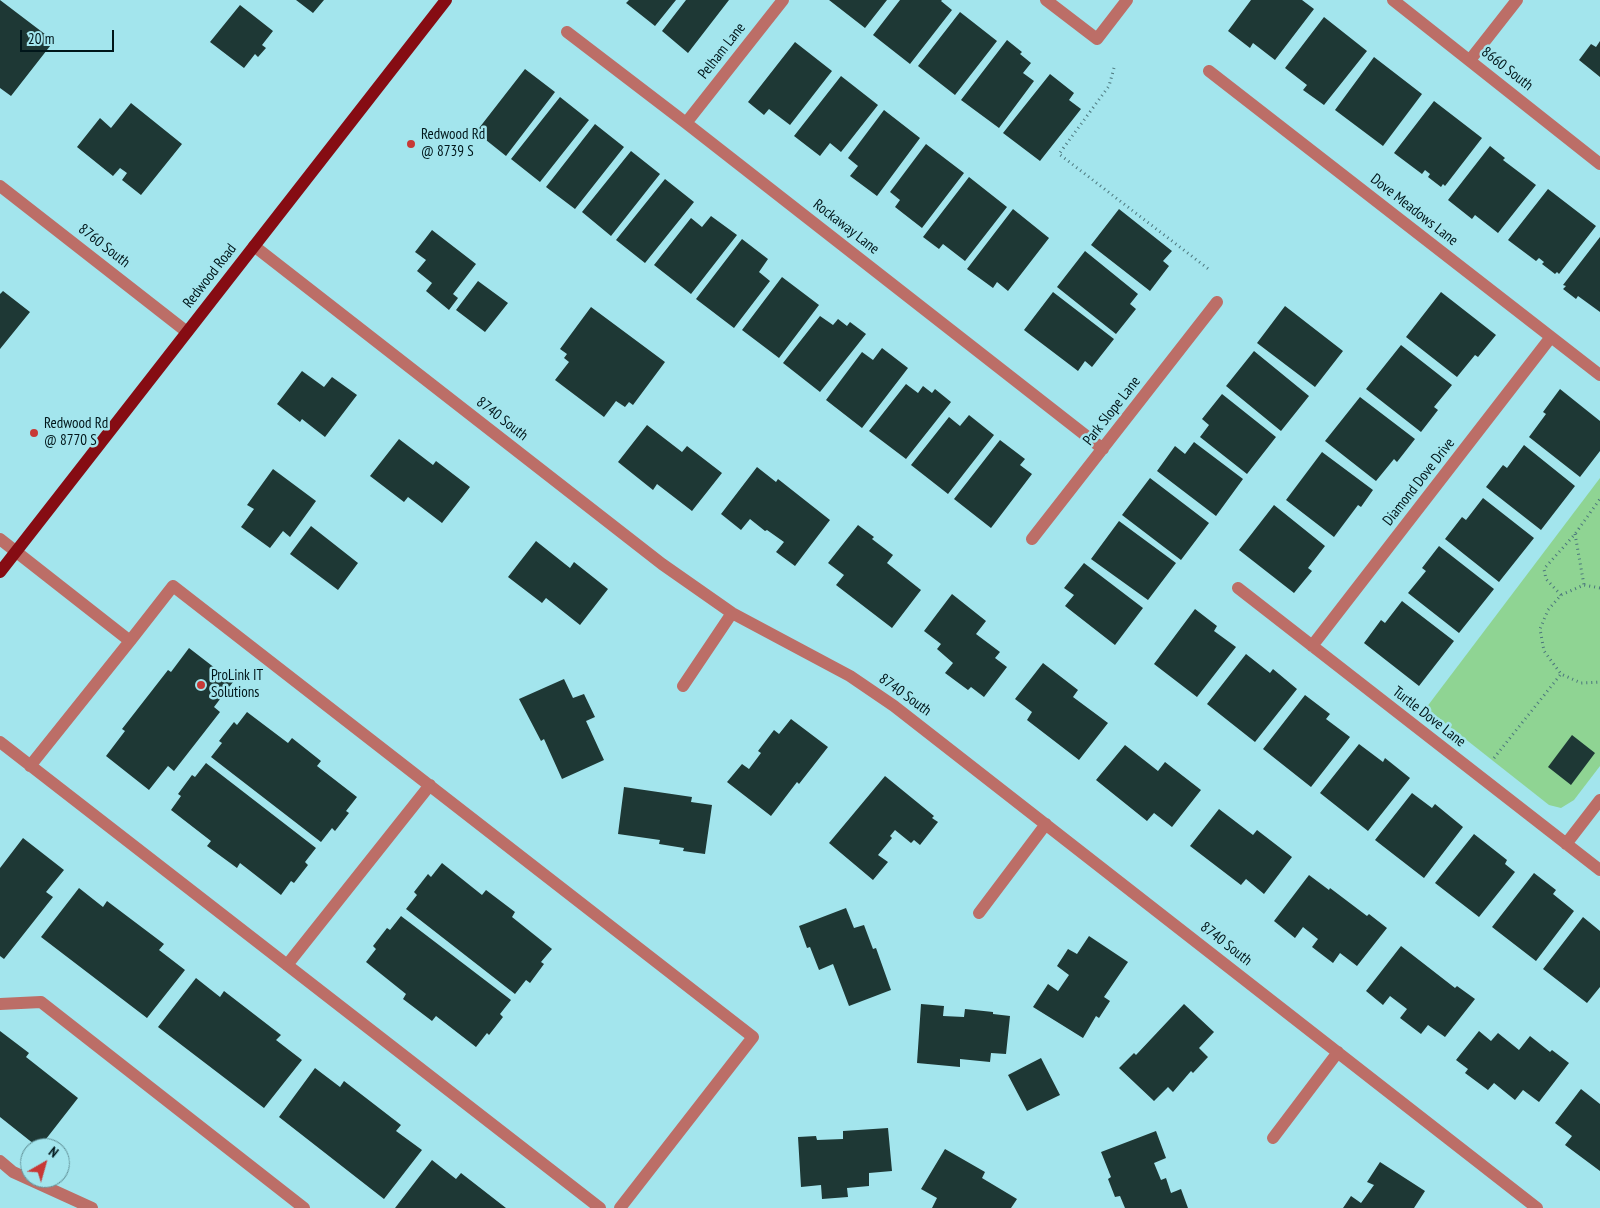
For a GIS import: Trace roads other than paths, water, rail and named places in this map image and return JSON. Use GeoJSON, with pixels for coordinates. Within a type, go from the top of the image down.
{"type":"FeatureCollection","features":[{"type":"Feature","properties":{"kind":"main road","name":"Redwood Road"},"geometry":{"type":"LineString","coordinates":[[0,572],[446,0]]}},
{"type":"Feature","properties":{"kind":"street","name":"Pelham Lane"},"geometry":{"type":"LineString","coordinates":[[686,123],[783,0]]}},
{"type":"Feature","properties":{"kind":"street"},"geometry":{"type":"LineString","coordinates":[[1046,0],[1097,39],[1127,0]]}},
{"type":"Feature","properties":{"kind":"street","name":"8660 South"},"geometry":{"type":"LineString","coordinates":[[1393,0],[1600,164]]}},
{"type":"Feature","properties":{"kind":"street"},"geometry":{"type":"LineString","coordinates":[[1470,60],[1517,0]]}},
{"type":"Feature","properties":{"kind":"street","name":"Rockaway Lane"},"geometry":{"type":"LineString","coordinates":[[567,32],[1103,449]]}},
{"type":"Feature","properties":{"kind":"street","name":"Dove Meadows Lane"},"geometry":{"type":"LineString","coordinates":[[1209,71],[1600,375]]}},
{"type":"Feature","properties":{"kind":"street","name":"8760 South"},"geometry":{"type":"LineString","coordinates":[[0,186],[187,332]]}},
{"type":"Feature","properties":{"kind":"street","name":"8740 South"},"geometry":{"type":"LineString","coordinates":[[254,246],[662,564],[732,613],[850,676],[894,706],[1538,1208]]}},
{"type":"Feature","properties":{"kind":"street","name":"Park Slope Lane"},"geometry":{"type":"LineString","coordinates":[[1032,539],[1217,302]]}},
{"type":"Feature","properties":{"kind":"street","name":"Diamond Dove Drive"},"geometry":{"type":"LineString","coordinates":[[1312,646],[1551,337]]}},
{"type":"Feature","properties":{"kind":"street"},"geometry":{"type":"LineString","coordinates":[[0,539],[130,641]]}},
{"type":"Feature","properties":{"kind":"street"},"geometry":{"type":"LineString","coordinates":[[30,766],[173,586],[753,1036],[620,1208]]}},
{"type":"Feature","properties":{"kind":"street","name":"Turtle Dove Lane"},"geometry":{"type":"LineString","coordinates":[[1238,588],[1600,870]]}},
{"type":"Feature","properties":{"kind":"street"},"geometry":{"type":"LineString","coordinates":[[683,686],[732,613]]}},
{"type":"Feature","properties":{"kind":"street"},"geometry":{"type":"LineString","coordinates":[[0,742],[600,1208]]}},
{"type":"Feature","properties":{"kind":"street"},"geometry":{"type":"LineString","coordinates":[[287,965],[430,785]]}},
{"type":"Feature","properties":{"kind":"street"},"geometry":{"type":"LineString","coordinates":[[1566,844],[1600,800]]}},
{"type":"Feature","properties":{"kind":"street"},"geometry":{"type":"LineString","coordinates":[[979,913],[1046,824]]}},
{"type":"Feature","properties":{"kind":"street"},"geometry":{"type":"LineString","coordinates":[[0,1004],[41,1002],[304,1208]]}},
{"type":"Feature","properties":{"kind":"street"},"geometry":{"type":"LineString","coordinates":[[1273,1138],[1338,1052]]}},
{"type":"Feature","properties":{"kind":"street"},"geometry":{"type":"LineString","coordinates":[[0,1161],[13,1172],[92,1208]]}},
{"type":"Feature","properties":{"kind":"place","name":"Redwood Rd @ 8739 S"},"geometry":{"type":"Point","coordinates":[411,144]}},
{"type":"Feature","properties":{"kind":"place","name":"Redwood Rd @ 8770 S"},"geometry":{"type":"Point","coordinates":[34,433]}},
{"type":"Feature","properties":{"kind":"place","name":"ProLink IT Solutions"},"geometry":{"type":"Point","coordinates":[201,685]}}]}
